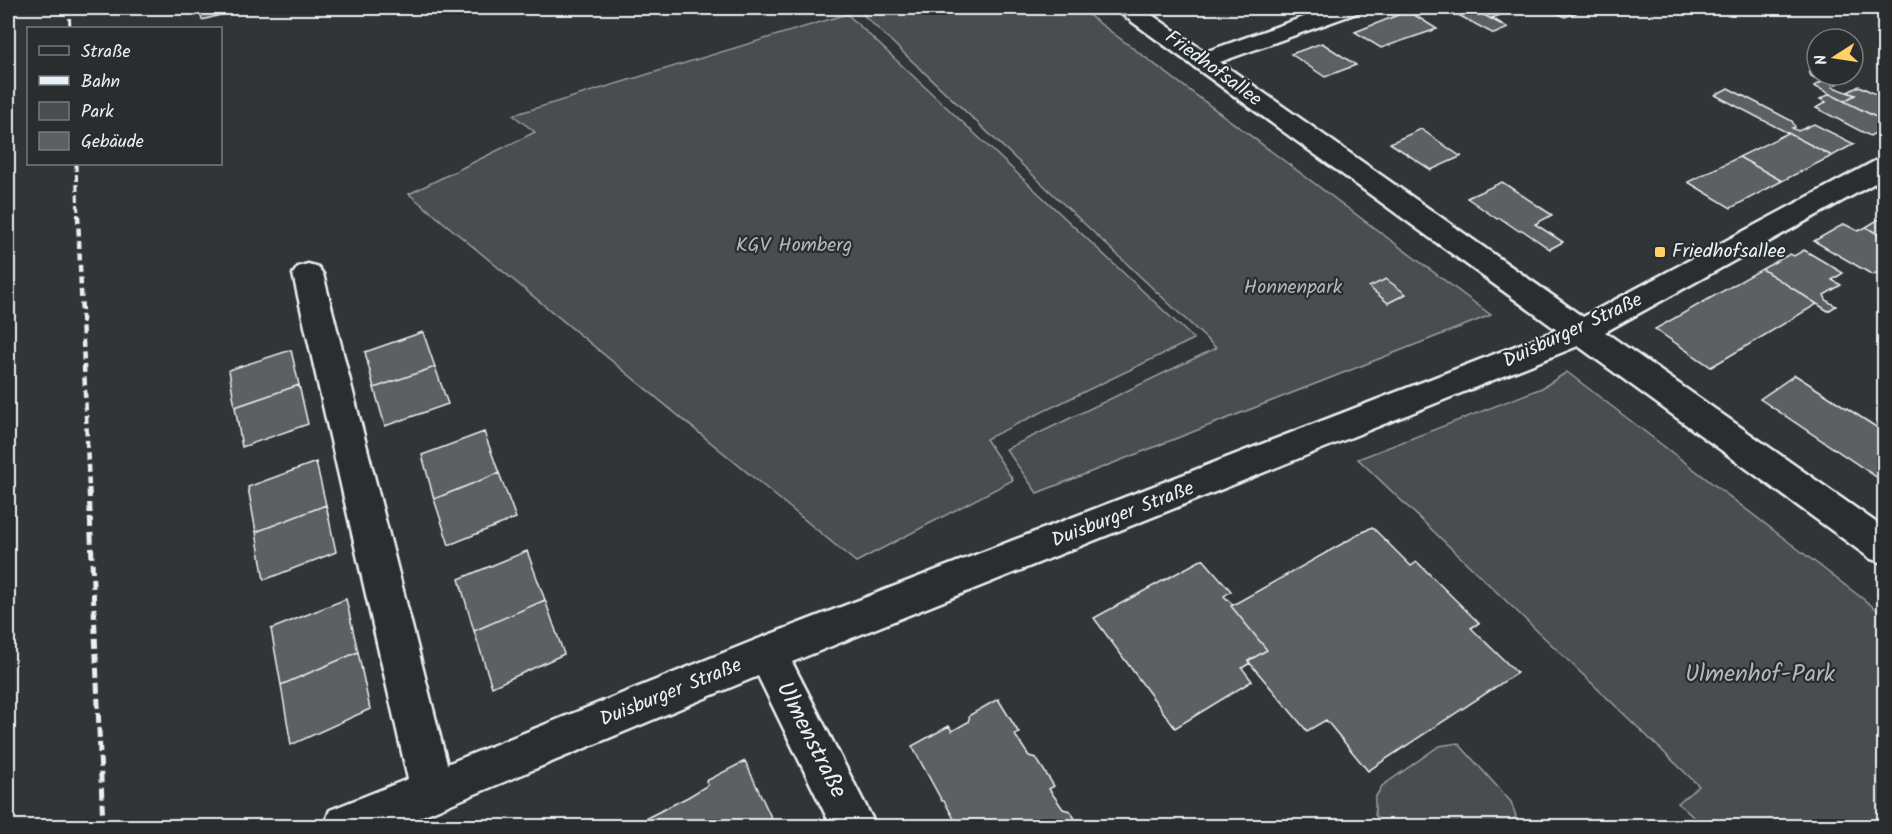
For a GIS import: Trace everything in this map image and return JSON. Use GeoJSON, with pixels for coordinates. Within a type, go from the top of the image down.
{"type":"FeatureCollection","features":[{"type":"Feature","properties":{"kind":"street","name":"Friedhofsallee"},"geometry":{"type":"LineString","coordinates":[[1128,8],[1884,548]]}},
{"type":"Feature","properties":{"kind":"street"},"geometry":{"type":"LineString","coordinates":[[1202,61],[1349,8]]}},
{"type":"Feature","properties":{"kind":"street","name":"Duisburger Straße"},"geometry":{"type":"LineString","coordinates":[[346,826],[767,654],[1394,409],[1581,332],[1884,167]]}},
{"type":"Feature","properties":{"kind":"street"},"geometry":{"type":"LineString","coordinates":[[308,274],[432,790]]}},
{"type":"Feature","properties":{"kind":"street","name":"Ulmenstraße"},"geometry":{"type":"LineString","coordinates":[[767,654],[854,826]]}},
{"type":"Feature","properties":{"kind":"green space","name":"Honnenpark"},"geometry":{"type":"Polygon","coordinates":[[[856,8],[1079,8],[1491,315],[1037,493],[1006,449],[1216,348],[856,8]]]}},
{"type":"Feature","properties":{"kind":"green space","name":"KGV Homberg"},"geometry":{"type":"Polygon","coordinates":[[[847,14],[1194,339],[986,439],[1013,480],[856,562],[409,194],[535,132],[513,115],[847,14]]]}},
{"type":"Feature","properties":{"kind":"green space","name":"Ulmenhof-Park"},"geometry":{"type":"Polygon","coordinates":[[[1567,372],[1884,615],[1884,826],[1703,826],[1678,803],[1699,786],[1358,459],[1542,388],[1567,372]]]}},
{"type":"Feature","properties":{"kind":"green space"},"geometry":{"type":"Polygon","coordinates":[[[1458,743],[1511,802],[1516,816],[1507,826],[1383,826],[1375,815],[1375,798],[1382,786],[1439,746],[1458,743]]]}},
{"type":"Feature","properties":{"kind":"building"},"geometry":{"type":"Polygon","coordinates":[[[199,8],[222,8],[224,14],[202,20],[199,8]]]}},
{"type":"Feature","properties":{"kind":"building"},"geometry":{"type":"Polygon","coordinates":[[[1445,8],[1471,8],[1508,28],[1494,34],[1445,8]]]}},
{"type":"Feature","properties":{"kind":"building"},"geometry":{"type":"Polygon","coordinates":[[[1471,8],[1520,8],[1492,18],[1508,28],[1471,8]]]}},
{"type":"Feature","properties":{"kind":"building"},"geometry":{"type":"Polygon","coordinates":[[[1547,8],[1566,8],[1576,13],[1565,17],[1547,8]]]}},
{"type":"Feature","properties":{"kind":"building"},"geometry":{"type":"Polygon","coordinates":[[[1408,11],[1437,29],[1381,48],[1355,32],[1408,11]]]}},
{"type":"Feature","properties":{"kind":"building"},"geometry":{"type":"Polygon","coordinates":[[[1322,43],[1356,65],[1325,77],[1291,54],[1322,43]]]}},
{"type":"Feature","properties":{"kind":"building"},"geometry":{"type":"Polygon","coordinates":[[[1816,87],[1833,87],[1855,95],[1844,101],[1816,87]]]}},
{"type":"Feature","properties":{"kind":"building"},"geometry":{"type":"Polygon","coordinates":[[[1861,87],[1884,98],[1884,121],[1844,101],[1855,95],[1848,92],[1861,87]]]}},
{"type":"Feature","properties":{"kind":"building"},"geometry":{"type":"Polygon","coordinates":[[[1728,88],[1792,121],[1795,127],[1792,128],[1798,131],[1814,124],[1854,144],[1832,156],[1715,95],[1728,88]]]}},
{"type":"Feature","properties":{"kind":"building"},"geometry":{"type":"Polygon","coordinates":[[[1830,94],[1884,121],[1884,128],[1870,136],[1816,108],[1826,102],[1820,99],[1830,94]]]}},
{"type":"Feature","properties":{"kind":"building"},"geometry":{"type":"Polygon","coordinates":[[[1421,129],[1462,156],[1431,170],[1390,143],[1421,129]]]}},
{"type":"Feature","properties":{"kind":"building"},"geometry":{"type":"Polygon","coordinates":[[[1788,133],[1832,156],[1782,181],[1739,157],[1788,133]]]}},
{"type":"Feature","properties":{"kind":"building"},"geometry":{"type":"Polygon","coordinates":[[[1739,157],[1782,181],[1731,208],[1688,182],[1739,157]]]}},
{"type":"Feature","properties":{"kind":"building"},"geometry":{"type":"Polygon","coordinates":[[[1502,182],[1552,215],[1535,224],[1563,242],[1550,249],[1522,230],[1519,231],[1500,218],[1497,219],[1467,198],[1502,182]]]}},
{"type":"Feature","properties":{"kind":"building"},"geometry":{"type":"Polygon","coordinates":[[[1884,216],[1884,238],[1866,227],[1884,216]]]}},
{"type":"Feature","properties":{"kind":"building"},"geometry":{"type":"Polygon","coordinates":[[[1844,224],[1858,231],[1866,227],[1884,238],[1884,268],[1873,275],[1814,241],[1844,224]]]}},
{"type":"Feature","properties":{"kind":"building"},"geometry":{"type":"Polygon","coordinates":[[[1804,250],[1843,273],[1832,280],[1841,285],[1824,295],[1827,301],[1836,306],[1828,311],[1762,269],[1790,254],[1794,256],[1804,250]]]}},
{"type":"Feature","properties":{"kind":"building"},"geometry":{"type":"Polygon","coordinates":[[[1762,269],[1817,304],[1711,367],[1655,329],[1762,269]]]}},
{"type":"Feature","properties":{"kind":"building"},"geometry":{"type":"Polygon","coordinates":[[[1386,279],[1406,294],[1388,303],[1369,287],[1386,279]]]}},
{"type":"Feature","properties":{"kind":"building"},"geometry":{"type":"Polygon","coordinates":[[[423,332],[435,367],[374,388],[365,352],[423,332]]]}},
{"type":"Feature","properties":{"kind":"building"},"geometry":{"type":"Polygon","coordinates":[[[291,350],[299,385],[235,407],[229,370],[291,350]]]}},
{"type":"Feature","properties":{"kind":"building"},"geometry":{"type":"Polygon","coordinates":[[[435,367],[448,404],[385,426],[374,388],[435,367]]]}},
{"type":"Feature","properties":{"kind":"building"},"geometry":{"type":"Polygon","coordinates":[[[1795,375],[1884,432],[1884,482],[1760,399],[1795,375]]]}},
{"type":"Feature","properties":{"kind":"building"},"geometry":{"type":"Polygon","coordinates":[[[299,385],[308,424],[242,447],[235,407],[299,385]]]}},
{"type":"Feature","properties":{"kind":"building"},"geometry":{"type":"Polygon","coordinates":[[[484,432],[499,473],[434,499],[422,455],[484,432]]]}},
{"type":"Feature","properties":{"kind":"building"},"geometry":{"type":"Polygon","coordinates":[[[316,462],[326,505],[256,532],[248,487],[316,462]]]}},
{"type":"Feature","properties":{"kind":"building"},"geometry":{"type":"Polygon","coordinates":[[[499,473],[516,518],[449,545],[434,499],[499,473]]]}},
{"type":"Feature","properties":{"kind":"building"},"geometry":{"type":"Polygon","coordinates":[[[326,505],[336,552],[264,580],[256,532],[326,505]]]}},
{"type":"Feature","properties":{"kind":"building"},"geometry":{"type":"Polygon","coordinates":[[[1372,527],[1411,566],[1417,562],[1479,623],[1471,628],[1517,673],[1368,771],[1326,720],[1307,731],[1248,661],[1267,650],[1231,606],[1372,527]]]}},
{"type":"Feature","properties":{"kind":"building"},"geometry":{"type":"Polygon","coordinates":[[[527,551],[545,600],[474,631],[459,579],[527,551]]]}},
{"type":"Feature","properties":{"kind":"building"},"geometry":{"type":"Polygon","coordinates":[[[1203,559],[1231,591],[1224,596],[1267,650],[1248,661],[1250,663],[1242,668],[1252,681],[1175,728],[1094,618],[1203,559]]]}},
{"type":"Feature","properties":{"kind":"building"},"geometry":{"type":"Polygon","coordinates":[[[346,599],[358,652],[281,685],[271,629],[346,599]]]}},
{"type":"Feature","properties":{"kind":"building"},"geometry":{"type":"Polygon","coordinates":[[[545,600],[564,654],[492,687],[474,631],[545,600]]]}},
{"type":"Feature","properties":{"kind":"building"},"geometry":{"type":"Polygon","coordinates":[[[358,652],[370,709],[291,745],[281,685],[358,652]]]}},
{"type":"Feature","properties":{"kind":"building"},"geometry":{"type":"Polygon","coordinates":[[[998,699],[1019,733],[1015,735],[1029,756],[1036,758],[1054,786],[1049,789],[1063,809],[1070,811],[1080,826],[958,826],[912,746],[949,726],[952,731],[968,722],[970,715],[998,699]]]}},
{"type":"Feature","properties":{"kind":"building"},"geometry":{"type":"Polygon","coordinates":[[[745,761],[775,826],[631,826],[688,797],[708,785],[706,781],[745,761]]]}},
{"type":"Feature","properties":{"kind":"railway"},"geometry":{"type":"LineString","coordinates":[[69,8],[70,27]]}},
{"type":"Feature","properties":{"kind":"railway"},"geometry":{"type":"LineString","coordinates":[[76,165],[78,217]]}},
{"type":"Feature","properties":{"kind":"railway"},"geometry":{"type":"LineString","coordinates":[[78,215],[89,490]]}},
{"type":"Feature","properties":{"kind":"railway"},"geometry":{"type":"LineString","coordinates":[[89,488],[103,826]]}},
{"type":"Feature","properties":{"kind":"place","name":"Friedhofsallee"},"geometry":{"type":"Point","coordinates":[1660,252]}}]}
